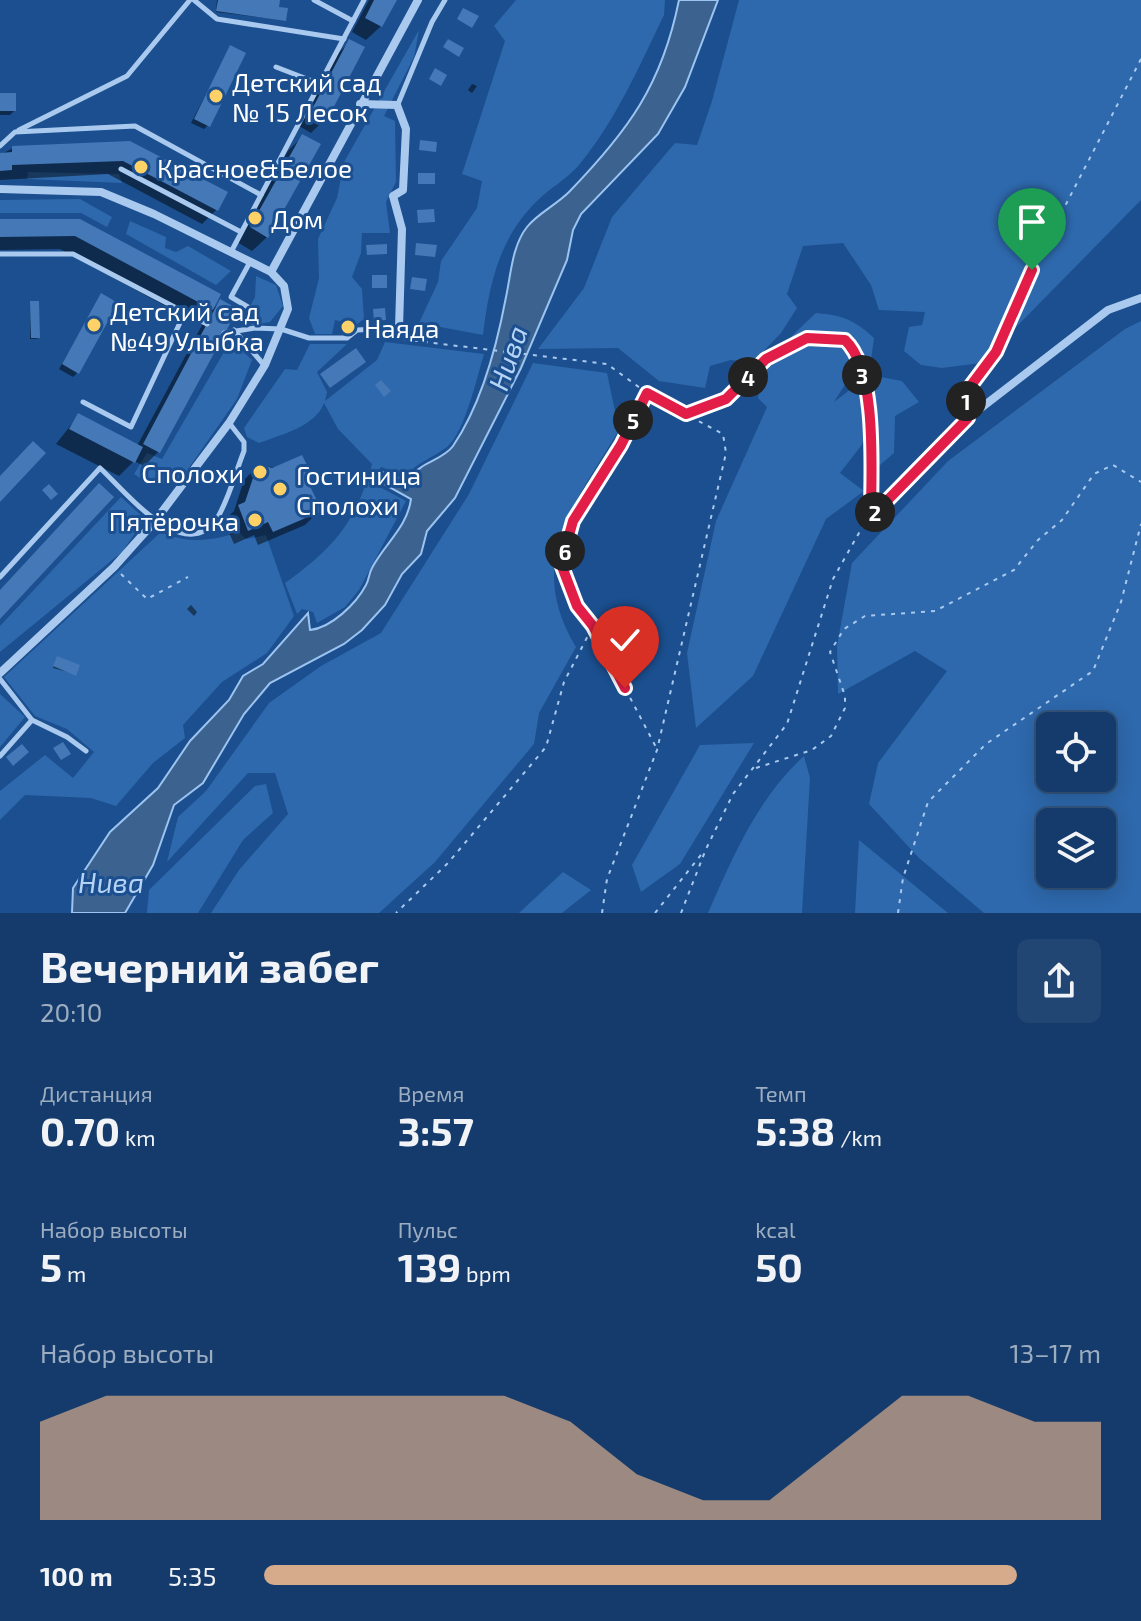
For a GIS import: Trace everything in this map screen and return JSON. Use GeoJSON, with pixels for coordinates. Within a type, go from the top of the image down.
{"type":"FeatureCollection","features":[{"type":"Feature","properties":{"kind":"street"},"geometry":{"type":"LineString","coordinates":[[271,272],[418,0]]}},
{"type":"Feature","properties":{"kind":"street"},"geometry":{"type":"LineString","coordinates":[[360,104],[397,105],[406,129],[403,190],[393,196],[402,229],[399,328]]}},
{"type":"Feature","properties":{"kind":"street"},"geometry":{"type":"LineString","coordinates":[[0,189],[101,192],[154,214],[271,272],[284,286],[288,309],[265,365],[229,423],[155,521],[114,567],[1,673]]}},
{"type":"Feature","properties":{"kind":"street"},"geometry":{"type":"LineString","coordinates":[[871,517],[968,418],[1108,310],[1141,298]]}},
{"type":"Feature","properties":{"kind":"lane"},"geometry":{"type":"LineString","coordinates":[[0,146],[15,132],[127,76],[192,0],[217,19],[344,39]]}},
{"type":"Feature","properties":{"kind":"lane"},"geometry":{"type":"LineString","coordinates":[[314,0],[353,21]]}},
{"type":"Feature","properties":{"kind":"lane"},"geometry":{"type":"LineString","coordinates":[[230,253],[364,0]]}},
{"type":"Feature","properties":{"kind":"lane"},"geometry":{"type":"LineString","coordinates":[[397,105],[432,22],[445,0]]}},
{"type":"Feature","properties":{"kind":"lane"},"geometry":{"type":"LineString","coordinates":[[276,67],[320,84]]}},
{"type":"Feature","properties":{"kind":"lane"},"geometry":{"type":"LineString","coordinates":[[15,132],[135,126],[261,195]]}},
{"type":"Feature","properties":{"kind":"lane"},"geometry":{"type":"LineString","coordinates":[[121,169],[241,232]]}},
{"type":"Feature","properties":{"kind":"lane"},"geometry":{"type":"LineString","coordinates":[[0,254],[73,254],[207,324]]}},
{"type":"Feature","properties":{"kind":"lane"},"geometry":{"type":"LineString","coordinates":[[248,307],[231,297],[250,262]]}},
{"type":"Feature","properties":{"kind":"lane"},"geometry":{"type":"LineString","coordinates":[[83,402],[131,427],[185,312]]}},
{"type":"Feature","properties":{"kind":"lane"},"geometry":{"type":"LineString","coordinates":[[224,333],[233,329],[281,329],[309,338],[347,338],[357,330],[399,328]]}},
{"type":"Feature","properties":{"kind":"lane"},"geometry":{"type":"LineString","coordinates":[[233,329],[265,365]]}},
{"type":"Feature","properties":{"kind":"lane"},"geometry":{"type":"LineString","coordinates":[[0,577],[100,468],[155,521],[174,533],[188,534],[210,527],[219,515],[244,451],[244,442],[229,423]]}},
{"type":"Feature","properties":{"kind":"lane"},"geometry":{"type":"LineString","coordinates":[[1,673],[32,720],[46,724],[86,751]]}},
{"type":"Feature","properties":{"kind":"lane"},"geometry":{"type":"LineString","coordinates":[[0,756],[32,720]]}},
{"type":"Feature","properties":{"kind":"path"},"geometry":{"type":"LineString","coordinates":[[968,418],[966,392],[996,352],[1032,270],[1141,59]]}},
{"type":"Feature","properties":{"kind":"path"},"geometry":{"type":"LineString","coordinates":[[385,337],[607,364],[647,393],[723,434],[726,453],[657,750],[607,879],[602,913]]}},
{"type":"Feature","properties":{"kind":"path"},"geometry":{"type":"LineString","coordinates":[[681,913],[706,849],[733,794],[787,724],[833,579],[859,530],[871,517],[871,443],[865,388],[856,350],[845,340],[807,338],[766,359],[726,399],[686,414]]}},
{"type":"Feature","properties":{"kind":"path"},"geometry":{"type":"LineString","coordinates":[[647,393],[621,445],[573,521],[561,564],[577,606],[593,626],[657,750]]}},
{"type":"Feature","properties":{"kind":"path"},"geometry":{"type":"LineString","coordinates":[[755,769],[812,750],[831,736],[845,708],[845,696],[830,652],[844,629],[865,616],[935,611],[1014,570],[1038,540],[1062,520],[1094,474],[1113,465],[1141,482]]}},
{"type":"Feature","properties":{"kind":"path"},"geometry":{"type":"LineString","coordinates":[[898,913],[903,878],[928,802],[986,744],[1093,671],[1121,602],[1141,524]]}},
{"type":"Feature","properties":{"kind":"path"},"geometry":{"type":"LineString","coordinates":[[114,567],[147,599],[188,577]]}},
{"type":"Feature","properties":{"kind":"path"},"geometry":{"type":"LineString","coordinates":[[396,913],[448,863],[546,747],[564,682],[593,626]]}},
{"type":"Feature","properties":{"kind":"path"},"geometry":{"type":"LineString","coordinates":[[655,913],[706,849]]}},
{"type":"Feature","properties":{"kind":"shaded area"},"geometry":{"type":"Polygon","coordinates":[[[516,0],[665,0],[664,15],[604,130],[579,165],[537,201],[513,231],[493,280],[483,335],[419,323],[438,282],[441,261],[477,208],[482,181],[462,174],[505,41],[494,26],[516,0]]]}},
{"type":"Feature","properties":{"kind":"shaded area"},"geometry":{"type":"Polygon","coordinates":[[[739,0],[1141,0],[1141,200],[981,363],[942,368],[921,365],[904,351],[909,327],[922,325],[925,312],[879,310],[871,285],[843,243],[803,246],[787,294],[797,308],[781,333],[752,363],[731,360],[710,366],[705,388],[659,381],[618,348],[538,349],[584,288],[612,217],[675,143],[697,145],[739,0]]]}},
{"type":"Feature","properties":{"kind":"shaded area"},"geometry":{"type":"Polygon","coordinates":[[[419,30],[414,57],[384,116],[395,121],[396,182],[386,202],[390,233],[362,233],[361,253],[352,277],[362,289],[364,319],[356,325],[335,320],[332,334],[315,334],[309,318],[319,278],[318,239],[337,198],[344,162],[419,30]]]}},
{"type":"Feature","properties":{"kind":"shaded area"},"geometry":{"type":"Polygon","coordinates":[[[28,172],[119,174],[122,183],[27,179],[28,172]]]}},
{"type":"Feature","properties":{"kind":"shaded area"},"geometry":{"type":"Polygon","coordinates":[[[80,199],[112,217],[107,227],[81,213],[0,213],[0,200],[80,199]]]}},
{"type":"Feature","properties":{"kind":"shaded area"},"geometry":{"type":"Polygon","coordinates":[[[130,221],[166,237],[165,248],[176,252],[188,246],[231,271],[216,285],[126,234],[130,221]]]}},
{"type":"Feature","properties":{"kind":"shaded area"},"geometry":{"type":"Polygon","coordinates":[[[256,276],[276,285],[283,306],[270,322],[252,325],[242,322],[255,297],[256,276]]]}},
{"type":"Feature","properties":{"kind":"shaded area"},"geometry":{"type":"Polygon","coordinates":[[[816,313],[848,320],[874,338],[871,360],[853,372],[834,402],[869,375],[902,381],[919,402],[895,416],[894,453],[879,466],[877,410],[861,446],[840,473],[864,491],[826,519],[753,676],[696,728],[687,653],[716,521],[767,407],[758,398],[765,373],[788,341],[816,313]]]}},
{"type":"Feature","properties":{"kind":"shaded area"},"geometry":{"type":"Polygon","coordinates":[[[1141,321],[1141,913],[984,913],[919,858],[869,804],[878,763],[947,671],[915,651],[838,694],[837,646],[852,563],[948,461],[1125,329],[1141,321]]]}},
{"type":"Feature","properties":{"kind":"shaded area"},"geometry":{"type":"Polygon","coordinates":[[[231,340],[252,360],[237,399],[179,482],[151,485],[134,474],[147,453],[162,459],[231,340]]]}},
{"type":"Feature","properties":{"kind":"shaded area"},"geometry":{"type":"Polygon","coordinates":[[[385,342],[484,354],[465,417],[447,447],[406,476],[381,467],[376,474],[376,485],[406,501],[359,590],[345,607],[317,623],[313,612],[302,609],[297,614],[285,583],[317,558],[341,532],[359,502],[372,464],[338,429],[324,403],[306,424],[259,443],[247,437],[244,428],[285,369],[297,370],[310,344],[347,344],[317,372],[327,392],[325,401],[377,360],[385,342]]]}},
{"type":"Feature","properties":{"kind":"shaded area"},"geometry":{"type":"Polygon","coordinates":[[[533,363],[607,373],[619,430],[586,483],[562,534],[555,560],[555,587],[561,616],[576,647],[539,713],[534,744],[435,862],[379,913],[211,913],[239,870],[288,814],[275,773],[248,773],[167,862],[178,817],[206,791],[269,703],[321,666],[381,633],[469,494],[533,363]]]}},
{"type":"Feature","properties":{"kind":"shaded area"},"geometry":{"type":"Polygon","coordinates":[[[121,497],[145,519],[122,552],[0,652],[0,626],[121,497]]]}},
{"type":"Feature","properties":{"kind":"shaded area"},"geometry":{"type":"Polygon","coordinates":[[[161,532],[190,540],[239,532],[246,539],[266,535],[294,616],[267,653],[222,682],[183,725],[185,738],[153,763],[116,806],[91,798],[25,795],[0,820],[0,791],[45,755],[73,778],[94,752],[67,729],[35,716],[4,677],[161,532]]]}},
{"type":"Feature","properties":{"kind":"shaded area"},"geometry":{"type":"Polygon","coordinates":[[[0,694],[25,717],[0,747],[0,694]]]}},
{"type":"Feature","properties":{"kind":"shaded area"},"geometry":{"type":"Polygon","coordinates":[[[754,743],[680,864],[641,892],[632,865],[700,745],[754,743]]]}},
{"type":"Feature","properties":{"kind":"shaded area"},"geometry":{"type":"Polygon","coordinates":[[[804,756],[810,778],[802,913],[708,913],[737,849],[760,809],[804,756]]]}},
{"type":"Feature","properties":{"kind":"shaded area"},"geometry":{"type":"Polygon","coordinates":[[[266,784],[273,813],[243,840],[198,913],[147,913],[149,890],[255,786],[266,784]]]}},
{"type":"Feature","properties":{"kind":"shaded area"},"geometry":{"type":"Polygon","coordinates":[[[859,840],[948,913],[855,913],[859,840]]]}},
{"type":"Feature","properties":{"kind":"shaded area"},"geometry":{"type":"Polygon","coordinates":[[[563,872],[591,890],[562,913],[519,913],[563,872]]]}},
{"type":"Feature","properties":{"kind":"water","name":"Нива"},"geometry":{"type":"Polygon","coordinates":[[[679,0],[718,0],[685,87],[658,134],[581,214],[573,230],[567,260],[521,368],[455,498],[427,531],[421,554],[402,574],[385,605],[362,630],[344,644],[270,683],[244,714],[203,783],[174,805],[153,865],[125,913],[72,913],[73,888],[110,832],[158,788],[190,741],[229,700],[243,676],[263,664],[308,613],[310,630],[326,625],[342,614],[362,592],[377,559],[405,518],[411,499],[380,482],[381,471],[399,478],[408,476],[444,455],[453,446],[472,412],[487,374],[513,260],[522,235],[536,218],[569,192],[609,148],[640,105],[663,57],[679,0]]]}},
{"type":"Feature","properties":{"kind":"building"},"geometry":{"type":"Polygon","coordinates":[[[218,0],[280,0],[279,7],[288,8],[286,21],[216,11],[218,0]]]}},
{"type":"Feature","properties":{"kind":"building"},"geometry":{"type":"Polygon","coordinates":[[[374,0],[397,0],[382,27],[365,18],[374,0]]]}},
{"type":"Feature","properties":{"kind":"building"},"geometry":{"type":"Polygon","coordinates":[[[463,8],[479,16],[472,28],[457,19],[463,8]]]}},
{"type":"Feature","properties":{"kind":"building"},"geometry":{"type":"Polygon","coordinates":[[[349,39],[365,47],[327,120],[311,111],[349,39]]]}},
{"type":"Feature","properties":{"kind":"building"},"geometry":{"type":"Polygon","coordinates":[[[448,39],[464,48],[459,57],[443,47],[448,39]]]}},
{"type":"Feature","properties":{"kind":"building"},"geometry":{"type":"Polygon","coordinates":[[[230,45],[246,53],[210,127],[194,119],[230,45]]]}},
{"type":"Feature","properties":{"kind":"building"},"geometry":{"type":"Polygon","coordinates":[[[435,68],[447,75],[441,86],[429,79],[435,68]]]}},
{"type":"Feature","properties":{"kind":"building"},"geometry":{"type":"Polygon","coordinates":[[[0,93],[16,93],[16,111],[0,111],[0,93]]]}},
{"type":"Feature","properties":{"kind":"building"},"geometry":{"type":"Polygon","coordinates":[[[302,134],[321,144],[268,238],[250,227],[302,134]]]}},
{"type":"Feature","properties":{"kind":"building"},"geometry":{"type":"Polygon","coordinates":[[[420,140],[437,142],[436,152],[419,150],[420,140]]]}},
{"type":"Feature","properties":{"kind":"building"},"geometry":{"type":"Polygon","coordinates":[[[130,141],[228,192],[218,211],[123,161],[12,165],[12,170],[0,171],[0,153],[12,152],[12,146],[130,141]]]}},
{"type":"Feature","properties":{"kind":"building"},"geometry":{"type":"Polygon","coordinates":[[[418,173],[435,173],[435,184],[418,184],[418,173]]]}},
{"type":"Feature","properties":{"kind":"building"},"geometry":{"type":"Polygon","coordinates":[[[434,209],[435,222],[418,223],[417,210],[434,209]]]}},
{"type":"Feature","properties":{"kind":"building"},"geometry":{"type":"Polygon","coordinates":[[[0,219],[80,219],[221,294],[213,310],[75,236],[0,237],[0,219]]]}},
{"type":"Feature","properties":{"kind":"building"},"geometry":{"type":"Polygon","coordinates":[[[416,243],[437,245],[435,257],[415,255],[416,243]]]}},
{"type":"Feature","properties":{"kind":"building"},"geometry":{"type":"Polygon","coordinates":[[[387,244],[387,254],[367,255],[366,245],[387,244]]]}},
{"type":"Feature","properties":{"kind":"building"},"geometry":{"type":"Polygon","coordinates":[[[372,275],[387,275],[387,288],[372,288],[372,275]]]}},
{"type":"Feature","properties":{"kind":"building"},"geometry":{"type":"Polygon","coordinates":[[[412,277],[427,279],[425,291],[410,289],[412,277]]]}},
{"type":"Feature","properties":{"kind":"building"},"geometry":{"type":"Polygon","coordinates":[[[101,293],[118,303],[79,374],[62,364],[101,293]]]}},
{"type":"Feature","properties":{"kind":"building"},"geometry":{"type":"Polygon","coordinates":[[[220,299],[238,309],[160,453],[143,444],[220,299]]]}},
{"type":"Feature","properties":{"kind":"building"},"geometry":{"type":"Polygon","coordinates":[[[30,301],[39,301],[40,338],[31,338],[30,301]]]}},
{"type":"Feature","properties":{"kind":"building"},"geometry":{"type":"Polygon","coordinates":[[[385,308],[386,320],[374,321],[373,309],[385,308]]]}},
{"type":"Feature","properties":{"kind":"building"},"geometry":{"type":"Polygon","coordinates":[[[356,348],[366,362],[330,388],[320,374],[356,348]]]}},
{"type":"Feature","properties":{"kind":"building"},"geometry":{"type":"Polygon","coordinates":[[[381,380],[391,391],[384,397],[375,385],[381,380]]]}},
{"type":"Feature","properties":{"kind":"building"},"geometry":{"type":"Polygon","coordinates":[[[78,413],[143,447],[135,463],[69,429],[78,413]]]}},
{"type":"Feature","properties":{"kind":"building"},"geometry":{"type":"Polygon","coordinates":[[[33,441],[46,453],[0,502],[0,476],[33,441]]]}},
{"type":"Feature","properties":{"kind":"building","name":"Гостиница Сполохи"},"geometry":{"type":"Polygon","coordinates":[[[302,455],[311,473],[305,476],[322,511],[273,532],[268,522],[248,531],[238,505],[245,502],[258,463],[272,468],[302,455]]]}},
{"type":"Feature","properties":{"kind":"building"},"geometry":{"type":"Polygon","coordinates":[[[99,483],[114,497],[0,619],[0,590],[99,483]]]}},
{"type":"Feature","properties":{"kind":"building"},"geometry":{"type":"Polygon","coordinates":[[[49,484],[58,494],[51,500],[42,490],[49,484]]]}},
{"type":"Feature","properties":{"kind":"building"},"geometry":{"type":"Polygon","coordinates":[[[57,656],[80,665],[76,676],[53,666],[57,656]]]}},
{"type":"Feature","properties":{"kind":"building"},"geometry":{"type":"Polygon","coordinates":[[[63,742],[71,754],[61,760],[53,748],[63,742]]]}},
{"type":"Feature","properties":{"kind":"building"},"geometry":{"type":"Polygon","coordinates":[[[22,744],[29,752],[13,766],[6,757],[22,744]]]}},
{"type":"Feature","properties":{"kind":"place","name":"Детский сад № 15 Лесок"},"geometry":{"type":"Point","coordinates":[216,96]}},
{"type":"Feature","properties":{"kind":"place","name":"Красное&Белое"},"geometry":{"type":"Point","coordinates":[141,167]}},
{"type":"Feature","properties":{"kind":"place","name":"Дом"},"geometry":{"type":"Point","coordinates":[255,218]}},
{"type":"Feature","properties":{"kind":"place","name":"Детский сад №49 Улыбка"},"geometry":{"type":"Point","coordinates":[94,325]}},
{"type":"Feature","properties":{"kind":"place","name":"Наяда"},"geometry":{"type":"Point","coordinates":[348,327]}},
{"type":"Feature","properties":{"kind":"place","name":"Сполохи"},"geometry":{"type":"Point","coordinates":[260,472]}},
{"type":"Feature","properties":{"kind":"place","name":"Гостиница Сполохи"},"geometry":{"type":"Point","coordinates":[280,489]}},
{"type":"Feature","properties":{"kind":"place","name":"Пятёрочка"},"geometry":{"type":"Point","coordinates":[255,520]}},
{"type":"Feature","properties":{"kind":"route"},"geometry":{"type":"LineString","coordinates":[[625,688],[593,626],[577,606],[561,564],[573,521],[621,445],[647,393],[686,414],[726,399],[766,359],[807,338],[845,340],[856,350],[865,388],[871,443],[871,517],[968,418],[966,392],[996,352],[1032,270]]}}]}
